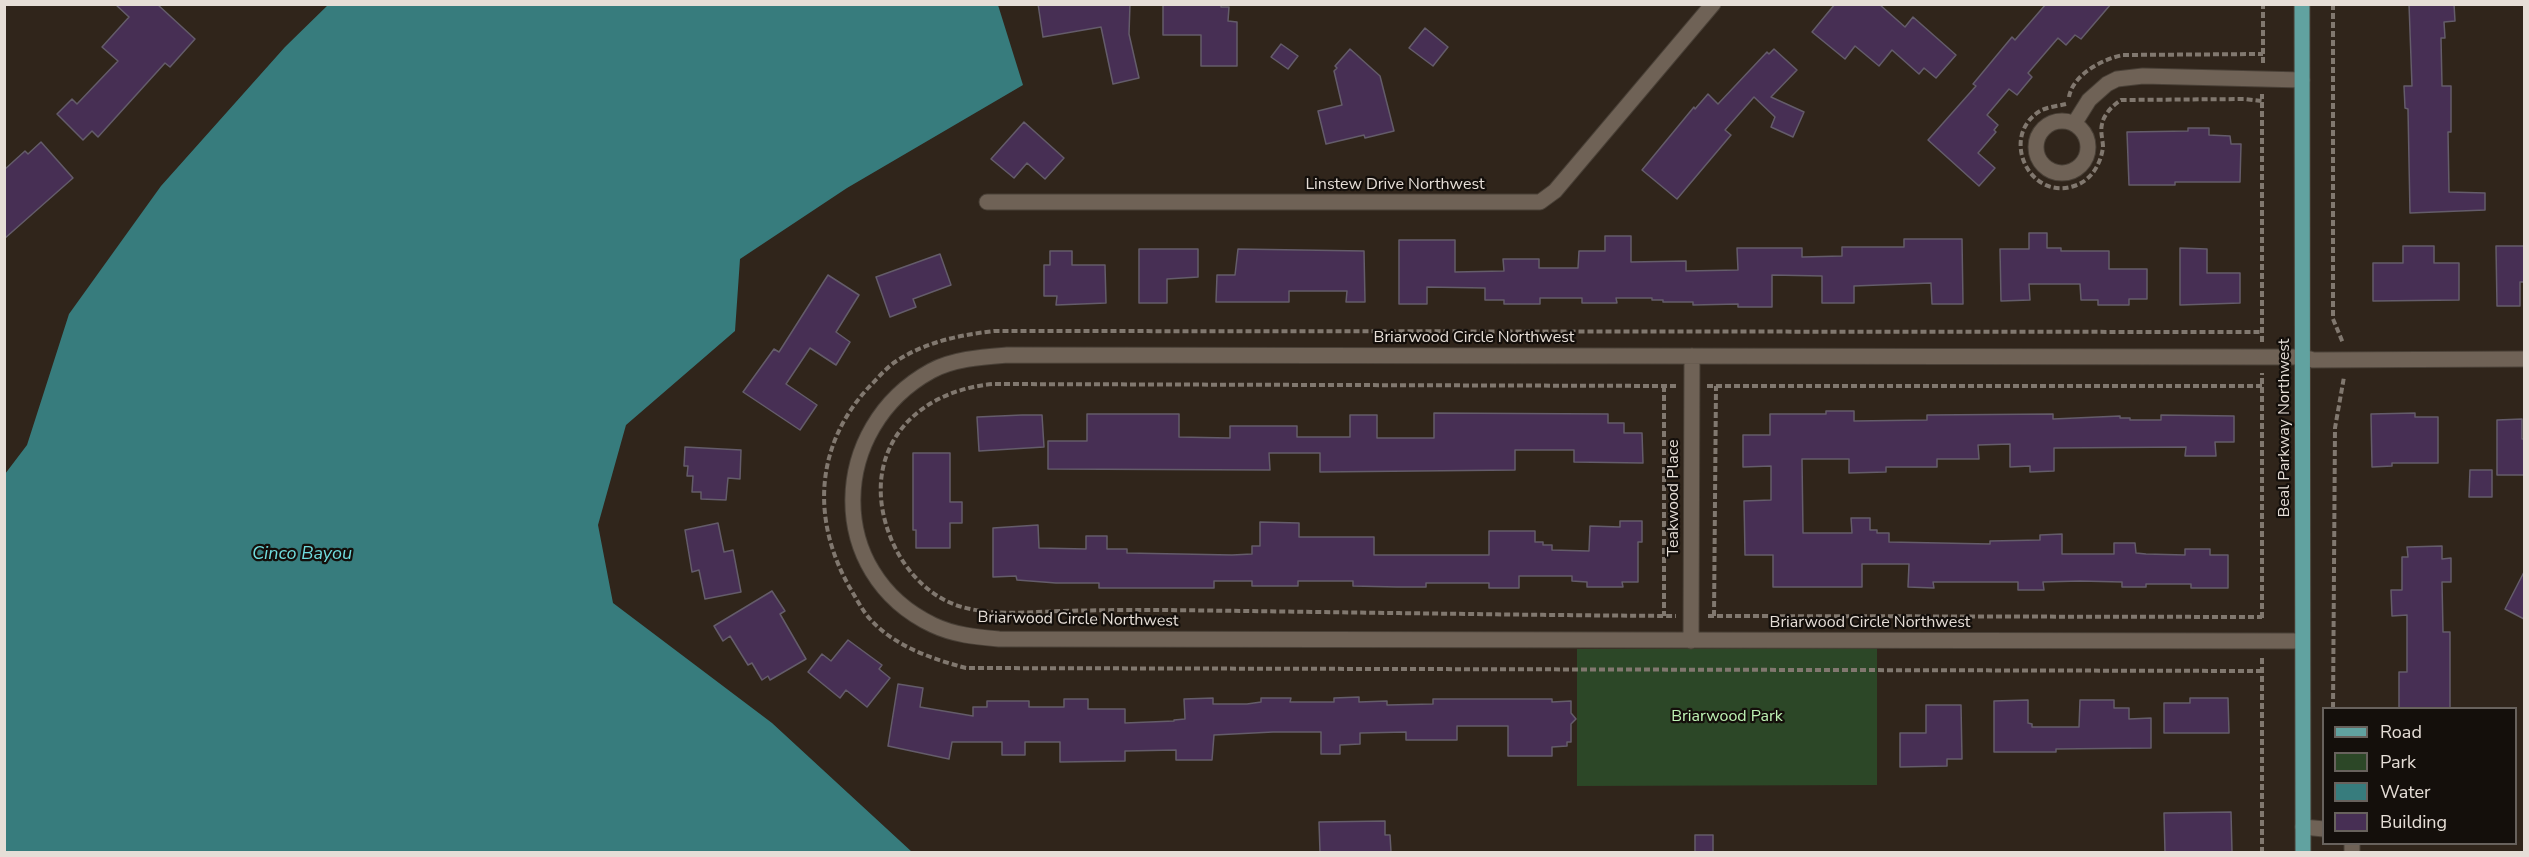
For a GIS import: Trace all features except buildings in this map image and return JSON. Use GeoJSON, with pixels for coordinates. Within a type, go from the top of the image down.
{"type":"FeatureCollection","features":[{"type":"Feature","properties":{"kind":"main road","name":"Beal Parkway Northwest"},"geometry":{"type":"LineString","coordinates":[[2302,4],[2302,852]]}},
{"type":"Feature","properties":{"kind":"street","name":"Linstew Drive Northwest"},"geometry":{"type":"LineString","coordinates":[[987,202],[1540,202],[1555,191],[1713,4]]}},
{"type":"Feature","properties":{"kind":"street"},"geometry":{"type":"LineString","coordinates":[[2074,124],[2089,100],[2107,84],[2117,79],[2143,76],[2302,80]]}},
{"type":"Feature","properties":{"kind":"street","name":"Briarwood Circle Northwest"},"geometry":{"type":"LineString","coordinates":[[2302,641],[1011,639],[966,636],[930,624],[903,606],[886,589],[865,556],[856,530],[853,506],[856,463],[866,436],[881,412],[899,392],[932,370],[983,357],[1692,356],[2524,359]]}},
{"type":"Feature","properties":{"kind":"street","name":"Teakwood Place"},"geometry":{"type":"LineString","coordinates":[[1691,641],[1692,356]]}},
{"type":"Feature","properties":{"kind":"street"},"geometry":{"type":"LineString","coordinates":[[2302,827],[2322,829]]}},
{"type":"Feature","properties":{"kind":"path"},"geometry":{"type":"LineString","coordinates":[[2262,852],[2263,4]]}},
{"type":"Feature","properties":{"kind":"path"},"geometry":{"type":"LineString","coordinates":[[2334,4],[2332,319],[2343,345],[2344,360],[2344,381],[2335,428],[2334,707]]}},
{"type":"Feature","properties":{"kind":"path"},"geometry":{"type":"LineString","coordinates":[[2262,101],[2121,100],[2113,105],[2102,122],[2103,148],[2097,167],[2092,175],[2074,186],[2056,188],[2045,185],[2032,177],[2020,156],[2020,142],[2029,121],[2040,111],[2068,103],[2070,91],[2078,79],[2111,57],[2263,54]]}},
{"type":"Feature","properties":{"kind":"path"},"geometry":{"type":"LineString","coordinates":[[2262,332],[994,331],[952,336],[924,347],[895,362],[877,379],[853,405],[838,429],[829,458],[823,495],[826,528],[837,565],[870,619],[894,639],[918,652],[966,668],[2262,671]]}},
{"type":"Feature","properties":{"kind":"path"},"geometry":{"type":"LineString","coordinates":[[2262,386],[993,384],[971,386],[941,397],[925,406],[898,431],[888,452],[882,474],[880,500],[883,518],[908,571],[961,607],[991,611],[1163,610],[1664,616],[2262,617]]}},
{"type":"Feature","properties":{"kind":"path"},"geometry":{"type":"LineString","coordinates":[[1664,386],[1664,616]]}},
{"type":"Feature","properties":{"kind":"path"},"geometry":{"type":"LineString","coordinates":[[1714,616],[1716,386]]}},
{"type":"Feature","properties":{"kind":"green space","name":"Briarwood Park"},"geometry":{"type":"Polygon","coordinates":[[[1877,648],[1877,785],[1577,786],[1577,649],[1877,648]]]}},
{"type":"Feature","properties":{"kind":"water","name":"Cinco Bayou"},"geometry":{"type":"Polygon","coordinates":[[[329,4],[998,5],[1023,85],[847,188],[740,259],[735,331],[626,425],[598,525],[613,603],[772,723],[912,852],[5,852],[5,474],[27,445],[69,314],[161,186],[285,47],[329,4]]]}}]}
